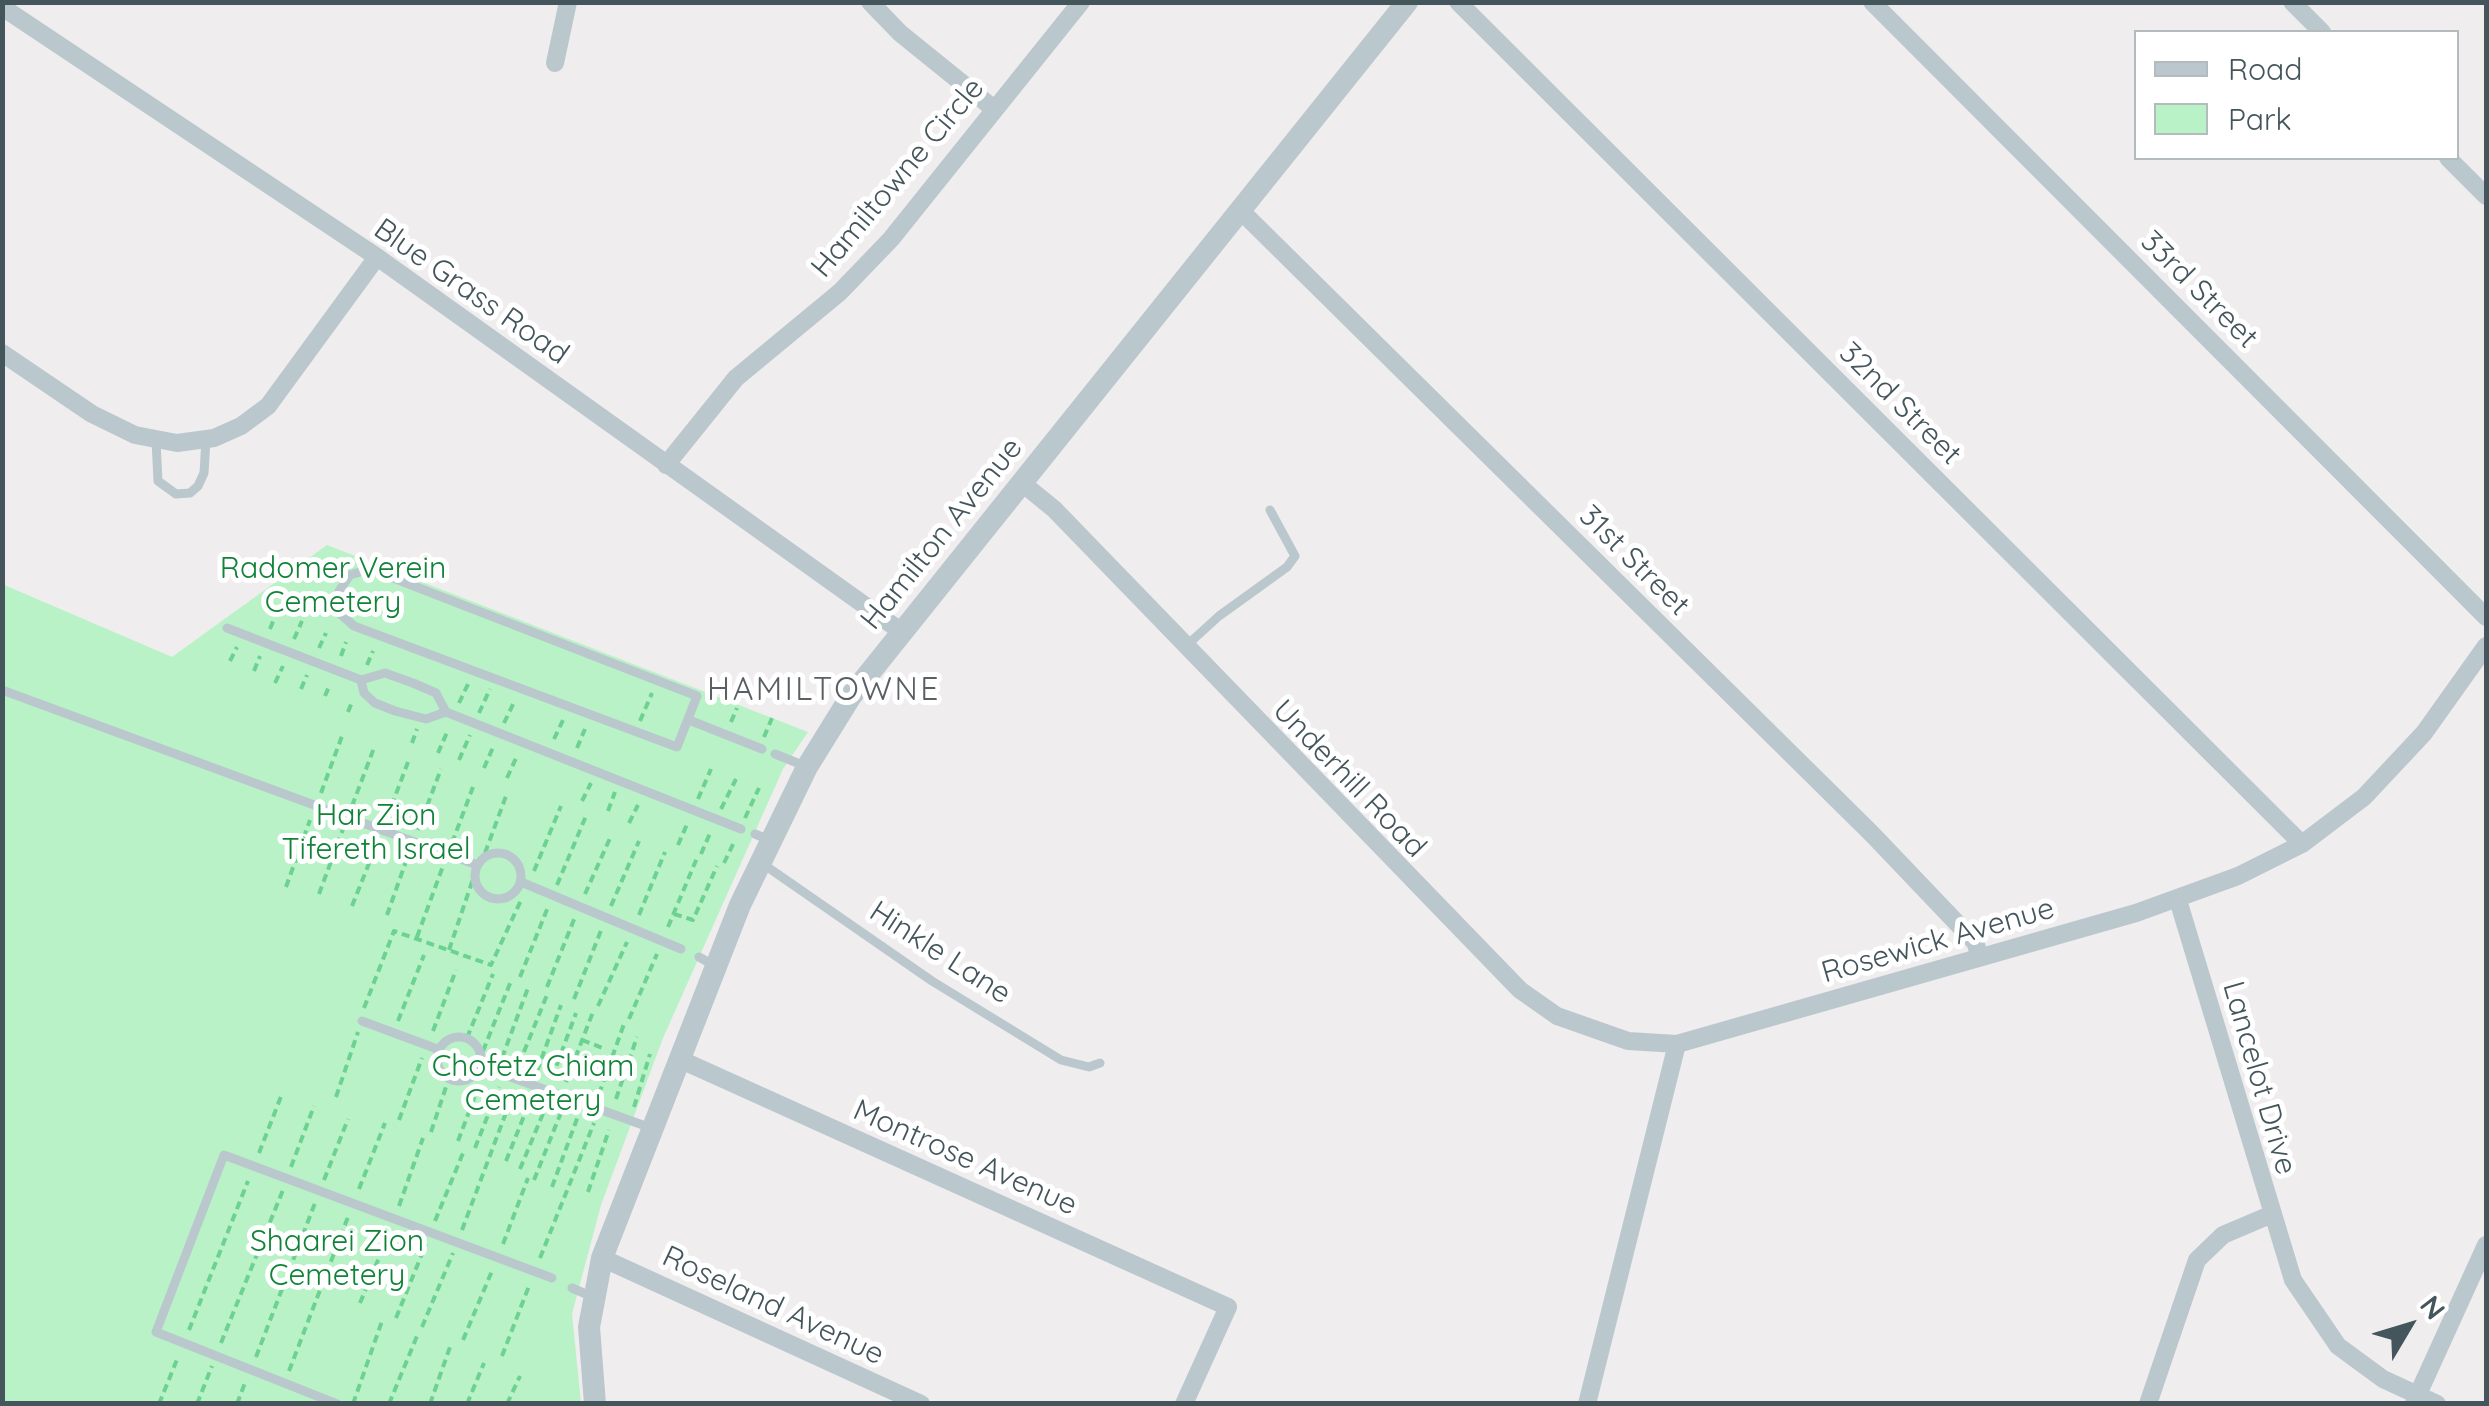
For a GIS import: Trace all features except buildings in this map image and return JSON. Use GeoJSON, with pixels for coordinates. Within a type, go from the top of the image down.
{"type":"FeatureCollection","features":[{"type":"Feature","properties":{"kind":"street"},"geometry":{"type":"LineString","coordinates":[[555,64],[568,2]]}},
{"type":"Feature","properties":{"kind":"street"},"geometry":{"type":"LineString","coordinates":[[870,2],[900,33],[994,109]]}},
{"type":"Feature","properties":{"kind":"street","name":"Hamiltowne Circle"},"geometry":{"type":"LineString","coordinates":[[666,465],[736,378],[840,292],[891,239],[1081,2]]}},
{"type":"Feature","properties":{"kind":"street","name":"Hamilton Avenue"},"geometry":{"type":"LineString","coordinates":[[595,1404],[582,1293],[602,1258],[679,1059],[708,962],[761,845],[851,696],[1407,2]]}},
{"type":"Feature","properties":{"kind":"street","name":"32nd Street"},"geometry":{"type":"LineString","coordinates":[[1458,2],[2302,844]]}},
{"type":"Feature","properties":{"kind":"street","name":"33rd Street"},"geometry":{"type":"LineString","coordinates":[[1872,2],[2486,617]]}},
{"type":"Feature","properties":{"kind":"street"},"geometry":{"type":"LineString","coordinates":[[2292,2],[2320,30]]}},
{"type":"Feature","properties":{"kind":"street","name":"Blue Grass Road"},"geometry":{"type":"LineString","coordinates":[[2,7],[377,258],[902,632]]}},
{"type":"Feature","properties":{"kind":"street"},"geometry":{"type":"LineString","coordinates":[[2450,160],[2486,196]]}},
{"type":"Feature","properties":{"kind":"street","name":"31st Street"},"geometry":{"type":"LineString","coordinates":[[1240,210],[1872,834],[1975,942],[1980,957]]}},
{"type":"Feature","properties":{"kind":"street"},"geometry":{"type":"LineString","coordinates":[[2,354],[116,428],[156,441],[206,439],[241,426],[268,406],[377,258]]}},
{"type":"Feature","properties":{"kind":"street","name":"Underhill Road"},"geometry":{"type":"LineString","coordinates":[[1022,483],[1066,522],[1184,648],[1520,990],[1557,1016],[1605,1036],[1677,1044]]}},
{"type":"Feature","properties":{"kind":"street","name":"Rosewick Avenue"},"geometry":{"type":"LineString","coordinates":[[1677,1044],[2178,900],[2302,844],[2346,813],[2406,754],[2486,646]]}},
{"type":"Feature","properties":{"kind":"street","name":"Lancelot Drive"},"geometry":{"type":"LineString","coordinates":[[2148,1404],[2197,1260],[2223,1235],[2270,1215],[2178,900]]}},
{"type":"Feature","properties":{"kind":"street"},"geometry":{"type":"LineString","coordinates":[[1588,1404],[1677,1044]]}},
{"type":"Feature","properties":{"kind":"street","name":"Montrose Avenue"},"geometry":{"type":"LineString","coordinates":[[679,1059],[1228,1306],[1184,1404]]}},
{"type":"Feature","properties":{"kind":"street"},"geometry":{"type":"LineString","coordinates":[[2270,1215],[2292,1280],[2319,1324],[2360,1364],[2415,1400],[2437,1404]]}},
{"type":"Feature","properties":{"kind":"street"},"geometry":{"type":"LineString","coordinates":[[2415,1400],[2486,1245]]}},
{"type":"Feature","properties":{"kind":"street","name":"Roseland Avenue"},"geometry":{"type":"LineString","coordinates":[[602,1258],[920,1404]]}},
{"type":"Feature","properties":{"kind":"lane"},"geometry":{"type":"LineString","coordinates":[[156,441],[158,481],[176,494],[190,493],[198,486],[204,473],[206,439]]}},
{"type":"Feature","properties":{"kind":"lane"},"geometry":{"type":"LineString","coordinates":[[1184,648],[1219,616],[1287,567],[1294,556],[1270,510]]}},
{"type":"Feature","properties":{"kind":"lane"},"geometry":{"type":"LineString","coordinates":[[370,569],[658,680],[697,696],[677,747],[354,626],[338,612],[339,591],[350,575],[370,569]]}},
{"type":"Feature","properties":{"kind":"lane"},"geometry":{"type":"LineString","coordinates":[[227,628],[360,680],[386,673],[414,682],[436,693],[446,712],[742,829]]}},
{"type":"Feature","properties":{"kind":"lane"},"geometry":{"type":"LineString","coordinates":[[360,680],[364,693],[395,711],[426,720],[446,712]]}},
{"type":"Feature","properties":{"kind":"lane"},"geometry":{"type":"LineString","coordinates":[[2,690],[478,867]]}},
{"type":"Feature","properties":{"kind":"lane"},"geometry":{"type":"LineString","coordinates":[[689,720],[762,749]]}},
{"type":"Feature","properties":{"kind":"lane"},"geometry":{"type":"LineString","coordinates":[[775,754],[807,766]]}},
{"type":"Feature","properties":{"kind":"lane","name":"Hinkle Lane"},"geometry":{"type":"LineString","coordinates":[[761,845],[932,981],[1061,1060],[1089,1067],[1100,1063]]}},
{"type":"Feature","properties":{"kind":"lane"},"geometry":{"type":"LineString","coordinates":[[525,884],[503,899],[488,898],[477,887],[478,867],[488,855],[508,856],[517,863],[525,884],[681,949]]}},
{"type":"Feature","properties":{"kind":"lane"},"geometry":{"type":"LineString","coordinates":[[362,1020],[440,1050]]}},
{"type":"Feature","properties":{"kind":"lane"},"geometry":{"type":"LineString","coordinates":[[482,1063],[469,1078],[449,1078],[438,1062],[440,1050],[451,1038],[468,1038],[482,1063],[508,1076],[651,1128]]}},
{"type":"Feature","properties":{"kind":"lane"},"geometry":{"type":"LineString","coordinates":[[337,1404],[156,1332],[224,1155],[552,1278]]}},
{"type":"Feature","properties":{"kind":"path"},"geometry":{"type":"LineString","coordinates":[[636,732],[658,680]]}},
{"type":"Feature","properties":{"kind":"path"},"geometry":{"type":"LineString","coordinates":[[548,752],[566,714]]}},
{"type":"Feature","properties":{"kind":"path"},"geometry":{"type":"LineString","coordinates":[[571,761],[588,722]]}},
{"type":"Feature","properties":{"kind":"path"},"geometry":{"type":"LineString","coordinates":[[507,778],[523,742]]}},
{"type":"Feature","properties":{"kind":"path"},"geometry":{"type":"LineString","coordinates":[[629,824],[644,790]]}},
{"type":"Feature","properties":{"kind":"path"},"geometry":{"type":"LineString","coordinates":[[449,950],[506,796]]}},
{"type":"Feature","properties":{"kind":"path"},"geometry":{"type":"LineString","coordinates":[[336,1097],[394,931],[492,965],[561,806]]}},
{"type":"Feature","properties":{"kind":"path"},"geometry":{"type":"LineString","coordinates":[[674,914],[693,920],[717,866]]}},
{"type":"Feature","properties":{"kind":"path"},"geometry":{"type":"LineString","coordinates":[[394,1032],[424,956]]}},
{"type":"Feature","properties":{"kind":"path"},"geometry":{"type":"LineString","coordinates":[[468,1038],[492,974]]}},
{"type":"Feature","properties":{"kind":"path"},"geometry":{"type":"LineString","coordinates":[[458,1141],[512,982]]}},
{"type":"Feature","properties":{"kind":"path"},"geometry":{"type":"LineString","coordinates":[[422,1327],[458,1241],[508,1076],[528,988]]}},
{"type":"Feature","properties":{"kind":"path"},"geometry":{"type":"LineString","coordinates":[[475,1148],[548,995]]}},
{"type":"Feature","properties":{"kind":"path"},"geometry":{"type":"LineString","coordinates":[[534,1180],[561,1005]]}},
{"type":"Feature","properties":{"kind":"path"},"geometry":{"type":"LineString","coordinates":[[520,1169],[576,1012]]}},
{"type":"Feature","properties":{"kind":"path"},"geometry":{"type":"LineString","coordinates":[[506,1162],[582,1040],[592,1012]]}},
{"type":"Feature","properties":{"kind":"path"},"geometry":{"type":"LineString","coordinates":[[502,1356],[624,1024]]}},
{"type":"Feature","properties":{"kind":"path"},"geometry":{"type":"LineString","coordinates":[[611,1113],[636,1037]]}},
{"type":"Feature","properties":{"kind":"path"},"geometry":{"type":"LineString","coordinates":[[582,1040],[605,1050]]}},
{"type":"Feature","properties":{"kind":"path"},"geometry":{"type":"LineString","coordinates":[[633,1111],[650,1054]]}},
{"type":"Feature","properties":{"kind":"path"},"geometry":{"type":"LineString","coordinates":[[431,1132],[449,1078]]}},
{"type":"Feature","properties":{"kind":"path"},"geometry":{"type":"LineString","coordinates":[[159,1404],[282,1094]]}},
{"type":"Feature","properties":{"kind":"path"},"geometry":{"type":"LineString","coordinates":[[197,1404],[314,1106]]}},
{"type":"Feature","properties":{"kind":"path"},"geometry":{"type":"LineString","coordinates":[[552,1187],[592,1106]]}},
{"type":"Feature","properties":{"kind":"path"},"geometry":{"type":"LineString","coordinates":[[237,1404],[348,1119]]}},
{"type":"Feature","properties":{"kind":"path"},"geometry":{"type":"LineString","coordinates":[[284,1383],[386,1123]]}},
{"type":"Feature","properties":{"kind":"path"},"geometry":{"type":"LineString","coordinates":[[588,1192],[609,1130]]}},
{"type":"Feature","properties":{"kind":"path"},"geometry":{"type":"LineString","coordinates":[[353,1404],[382,1321]]}},
{"type":"Feature","properties":{"kind":"path"},"geometry":{"type":"LineString","coordinates":[[389,1404],[417,1336]]}},
{"type":"Feature","properties":{"kind":"path"},"geometry":{"type":"LineString","coordinates":[[430,1404],[450,1348]]}},
{"type":"Feature","properties":{"kind":"path"},"geometry":{"type":"LineString","coordinates":[[467,1404],[484,1362]]}},
{"type":"Feature","properties":{"kind":"path"},"geometry":{"type":"LineString","coordinates":[[507,1404],[520,1376]]}},
{"type":"Feature","properties":{"kind":"green space"},"geometry":{"type":"Polygon","coordinates":[[[327,545],[808,732],[783,769],[663,1038],[601,1205],[572,1314],[581,1403],[3,1403],[2,584],[172,657],[327,545]]]}},
{"type":"Feature","properties":{"kind":"district","name":"HAMILTOWNE"},"geometry":{"type":"Point","coordinates":[824,690]}},
{"type":"Feature","properties":{"kind":"park label","name":"Radomer Verein Cemetery"},"geometry":{"type":"Point","coordinates":[333,586]}},
{"type":"Feature","properties":{"kind":"park label","name":"Har Zion Tifereth Israel"},"geometry":{"type":"Point","coordinates":[376,833]}},
{"type":"Feature","properties":{"kind":"park label","name":"Chofetz Chiam Cemetery"},"geometry":{"type":"Point","coordinates":[533,1084]}},
{"type":"Feature","properties":{"kind":"park label","name":"Shaarei Zion Cemetery"},"geometry":{"type":"Point","coordinates":[337,1259]}}]}
